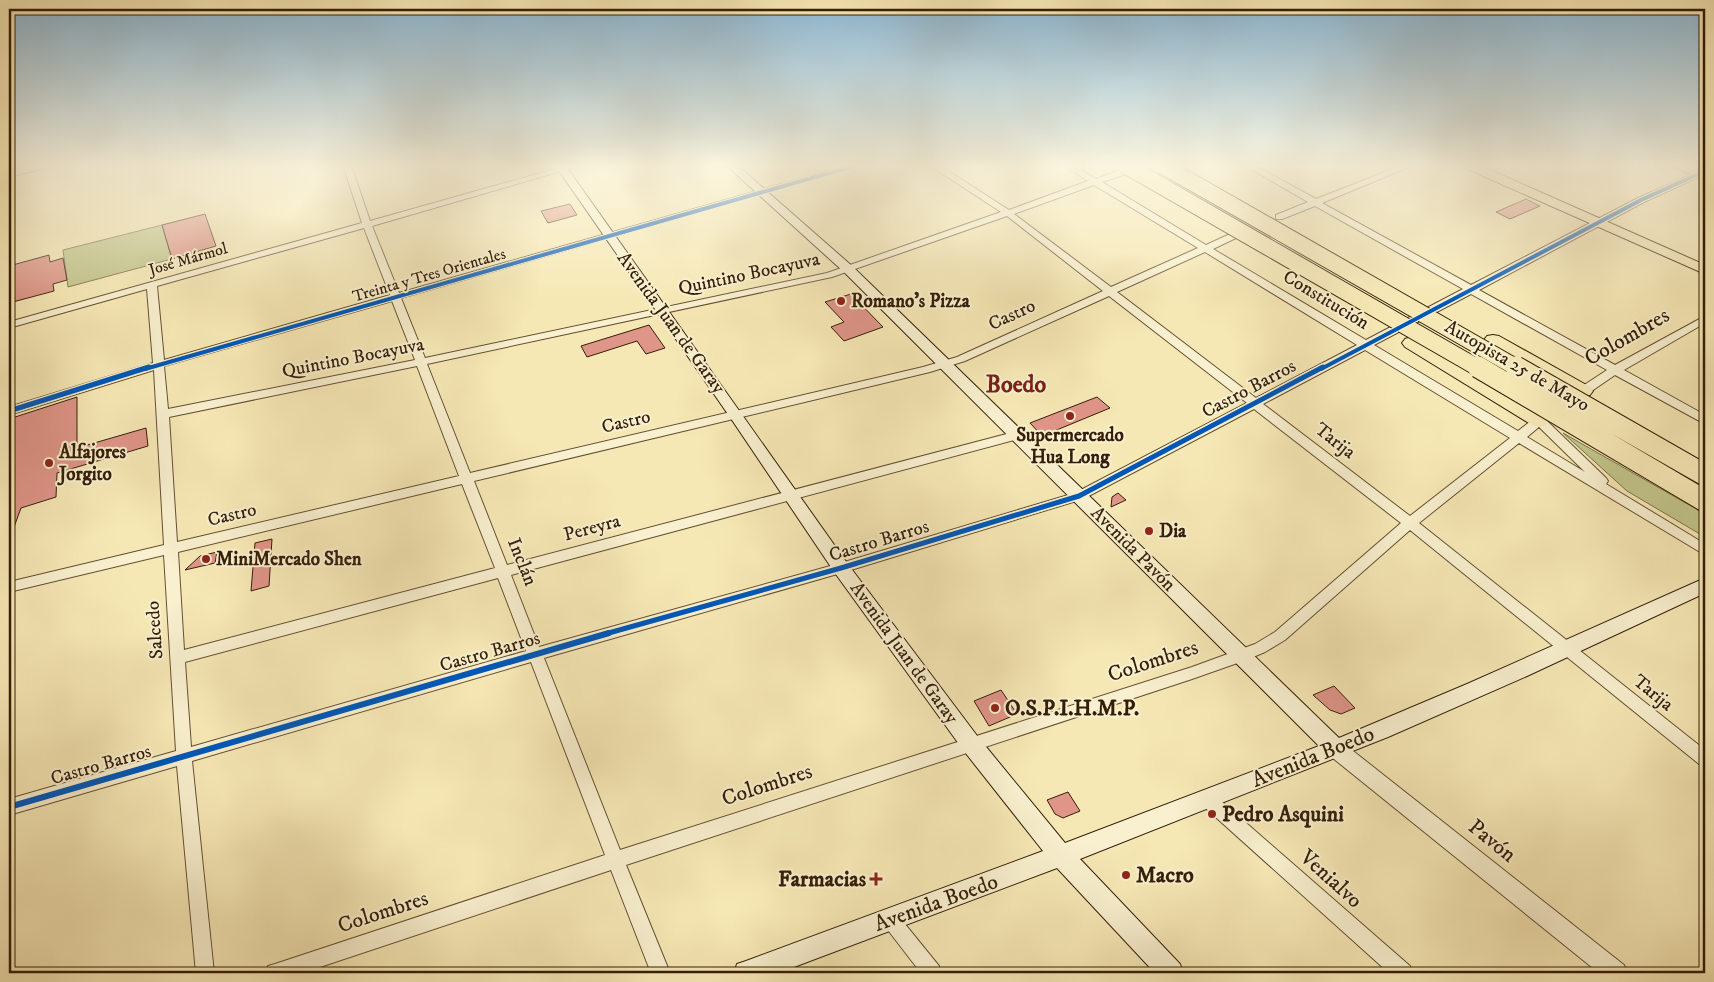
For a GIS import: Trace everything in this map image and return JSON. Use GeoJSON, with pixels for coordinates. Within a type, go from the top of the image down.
{"type":"FeatureCollection","features":[{"type":"Feature","properties":{"kind":"highway"},"geometry":{"type":"LineString","coordinates":[[1192,211],[1539,420]]}},
{"type":"Feature","properties":{"kind":"highway","name":"Autopista 25 de Mayo"},"geometry":{"type":"LineString","coordinates":[[1202,211],[1492,375],[1705,501]]}},
{"type":"Feature","properties":{"kind":"highway","name":"Autopista 25 de Mayo"},"geometry":{"type":"LineString","coordinates":[[1243,211],[1705,475]]}},
{"type":"Feature","properties":{"kind":"highway"},"geometry":{"type":"LineString","coordinates":[[1262,211],[1583,391]]}},
{"type":"Feature","properties":{"kind":"main road","name":"Avenida Juan de Garay"},"geometry":{"type":"LineString","coordinates":[[591,211],[737,416],[841,568],[971,744],[1061,856],[1171,973]]}},
{"type":"Feature","properties":{"kind":"main road","name":"Avenida Pavón"},"geometry":{"type":"LineString","coordinates":[[783,211],[848,269],[1336,749]]}},
{"type":"Feature","properties":{"kind":"main road"},"geometry":{"type":"LineString","coordinates":[[1570,211],[1705,270]]}},
{"type":"Feature","properties":{"kind":"main road","name":"Avenida Boedo"},"geometry":{"type":"LineString","coordinates":[[746,973],[1061,856],[1336,749],[1568,648],[1705,585]]}},
{"type":"Feature","properties":{"kind":"street","name":"Inclán"},"geometry":{"type":"LineString","coordinates":[[363,211],[653,957],[661,973]]}},
{"type":"Feature","properties":{"kind":"street","name":"José Mármol"},"geometry":{"type":"LineString","coordinates":[[9,325],[412,211]]}},
{"type":"Feature","properties":{"kind":"street","name":"Treinta y Tres Orientales"},"geometry":{"type":"LineString","coordinates":[[9,411],[157,366],[698,211]]}},
{"type":"Feature","properties":{"kind":"street","name":"Quintino Bocayuva"},"geometry":{"type":"LineString","coordinates":[[162,414],[421,362],[848,269],[1011,211]]}},
{"type":"Feature","properties":{"kind":"street","name":"Constitución"},"geometry":{"type":"LineString","coordinates":[[1142,211],[1519,436],[1705,550]]}},
{"type":"Feature","properties":{"kind":"street"},"geometry":{"type":"LineString","coordinates":[[1279,217],[1294,211]]}},
{"type":"Feature","properties":{"kind":"street"},"geometry":{"type":"LineString","coordinates":[[1331,211],[1705,420]]}},
{"type":"Feature","properties":{"kind":"street","name":"Castro Barros"},"geometry":{"type":"LineString","coordinates":[[9,807],[841,568],[1079,496],[1364,344],[1472,290],[1622,211]]}},
{"type":"Feature","properties":{"kind":"street","name":"Tarija"},"geometry":{"type":"LineString","coordinates":[[1008,212],[1410,523],[1705,759]]}},
{"type":"Feature","properties":{"kind":"street","name":"Castro"},"geometry":{"type":"LineString","coordinates":[[9,587],[737,416],[945,364],[1233,236]]}},
{"type":"Feature","properties":{"kind":"street","name":"Salcedo"},"geometry":{"type":"LineString","coordinates":[[152,284],[177,658],[205,973]]}},
{"type":"Feature","properties":{"kind":"street","name":"Colombres"},"geometry":{"type":"LineString","coordinates":[[275,973],[1241,656],[1260,648],[1280,636],[1410,523],[1539,420],[1615,370],[1705,319]]}},
{"type":"Feature","properties":{"kind":"street","name":"Constitución"},"geometry":{"type":"LineString","coordinates":[[1539,420],[1619,497]]}},
{"type":"Feature","properties":{"kind":"street","name":"Pereyra"},"geometry":{"type":"LineString","coordinates":[[177,658],[502,570],[1018,435]]}},
{"type":"Feature","properties":{"kind":"street","name":"Pavón"},"geometry":{"type":"LineString","coordinates":[[1336,749],[1616,973]]}},
{"type":"Feature","properties":{"kind":"street","name":"Venialvo"},"geometry":{"type":"LineString","coordinates":[[1207,799],[1403,973]]}},
{"type":"Feature","properties":{"kind":"street"},"geometry":{"type":"LineString","coordinates":[[890,920],[932,973]]}},
{"type":"Feature","properties":{"kind":"green space"},"geometry":{"type":"Polygon","coordinates":[[[162,225],[172,259],[68,287],[63,250],[162,225]]]}},
{"type":"Feature","properties":{"kind":"green space"},"geometry":{"type":"Polygon","coordinates":[[[1563,433],[1705,514],[1705,537],[1627,491],[1563,433]]]}},
{"type":"Feature","properties":{"kind":"building"},"geometry":{"type":"Polygon","coordinates":[[[541,211],[574,211],[577,215],[548,223],[541,211]]]}},
{"type":"Feature","properties":{"kind":"building"},"geometry":{"type":"Polygon","coordinates":[[[1499,211],[1529,211],[1510,219],[1496,212],[1499,211]]]}},
{"type":"Feature","properties":{"kind":"building"},"geometry":{"type":"Polygon","coordinates":[[[205,214],[216,246],[172,259],[162,225],[205,214]]]}},
{"type":"Feature","properties":{"kind":"building"},"geometry":{"type":"Polygon","coordinates":[[[49,255],[50,262],[63,258],[67,280],[53,284],[54,291],[9,303],[9,266],[49,255]]]}},
{"type":"Feature","properties":{"kind":"building"},"geometry":{"type":"Polygon","coordinates":[[[851,294],[883,327],[844,341],[831,327],[844,322],[825,302],[851,294]]]}},
{"type":"Feature","properties":{"kind":"building"},"geometry":{"type":"Polygon","coordinates":[[[649,325],[665,348],[646,354],[637,341],[587,357],[581,346],[649,325]]]}},
{"type":"Feature","properties":{"kind":"building","name":"Alfajores Jorgito"},"geometry":{"type":"Polygon","coordinates":[[[77,397],[77,448],[146,428],[148,446],[57,473],[56,497],[21,508],[9,538],[9,419],[77,397]]]}},
{"type":"Feature","properties":{"kind":"building","name":"Supermercado Hua Long"},"geometry":{"type":"Polygon","coordinates":[[[1097,397],[1110,408],[1042,436],[1030,423],[1097,397]]]}},
{"type":"Feature","properties":{"kind":"building"},"geometry":{"type":"Polygon","coordinates":[[[1118,493],[1126,500],[1111,507],[1112,497],[1118,493]]]}},
{"type":"Feature","properties":{"kind":"building"},"geometry":{"type":"Polygon","coordinates":[[[272,539],[269,586],[251,591],[255,543],[272,539]]]}},
{"type":"Feature","properties":{"kind":"building","name":"MiniMercado Shen"},"geometry":{"type":"Polygon","coordinates":[[[217,552],[215,563],[185,570],[200,556],[217,552]]]}},
{"type":"Feature","properties":{"kind":"building"},"geometry":{"type":"Polygon","coordinates":[[[1334,686],[1355,708],[1341,714],[1330,710],[1313,695],[1334,686]]]}},
{"type":"Feature","properties":{"kind":"building","name":"O.S.P.I.H.M.P."},"geometry":{"type":"Polygon","coordinates":[[[1001,690],[1017,714],[989,726],[974,701],[1001,690]]]}},
{"type":"Feature","properties":{"kind":"building"},"geometry":{"type":"Polygon","coordinates":[[[1068,792],[1080,811],[1063,818],[1055,814],[1047,800],[1068,792]]]}},
{"type":"Feature","properties":{"kind":"cycle path"},"geometry":{"type":"LineString","coordinates":[[9,411],[157,365],[697,211]]}},
{"type":"Feature","properties":{"kind":"cycle path"},"geometry":{"type":"LineString","coordinates":[[9,807],[841,568],[1079,496],[1620,211]]}},
{"type":"Feature","properties":{"kind":"place","name":"Romano's Pizza"},"geometry":{"type":"Point","coordinates":[841,301]}},
{"type":"Feature","properties":{"kind":"place","name":"Supermercado Hua Long"},"geometry":{"type":"Point","coordinates":[1070,416]}},
{"type":"Feature","properties":{"kind":"place","name":"Alfajores Jorgito"},"geometry":{"type":"Point","coordinates":[49,463]}},
{"type":"Feature","properties":{"kind":"place","name":"Dia"},"geometry":{"type":"Point","coordinates":[1149,531]}},
{"type":"Feature","properties":{"kind":"place","name":"MiniMercado Shen"},"geometry":{"type":"Point","coordinates":[206,559]}},
{"type":"Feature","properties":{"kind":"place","name":"O.S.P.I.H.M.P."},"geometry":{"type":"Point","coordinates":[995,708]}},
{"type":"Feature","properties":{"kind":"place","name":"Pedro Asquini"},"geometry":{"type":"Point","coordinates":[1212,814]}},
{"type":"Feature","properties":{"kind":"place","name":"Macro"},"geometry":{"type":"Point","coordinates":[1126,875]}},
{"type":"Feature","properties":{"kind":"place","name":"Farmacias"},"geometry":{"type":"Point","coordinates":[876,879]}},
{"type":"Feature","properties":{"kind":"district","name":"Boedo"},"geometry":{"type":"Point","coordinates":[1016,385]}}]}
